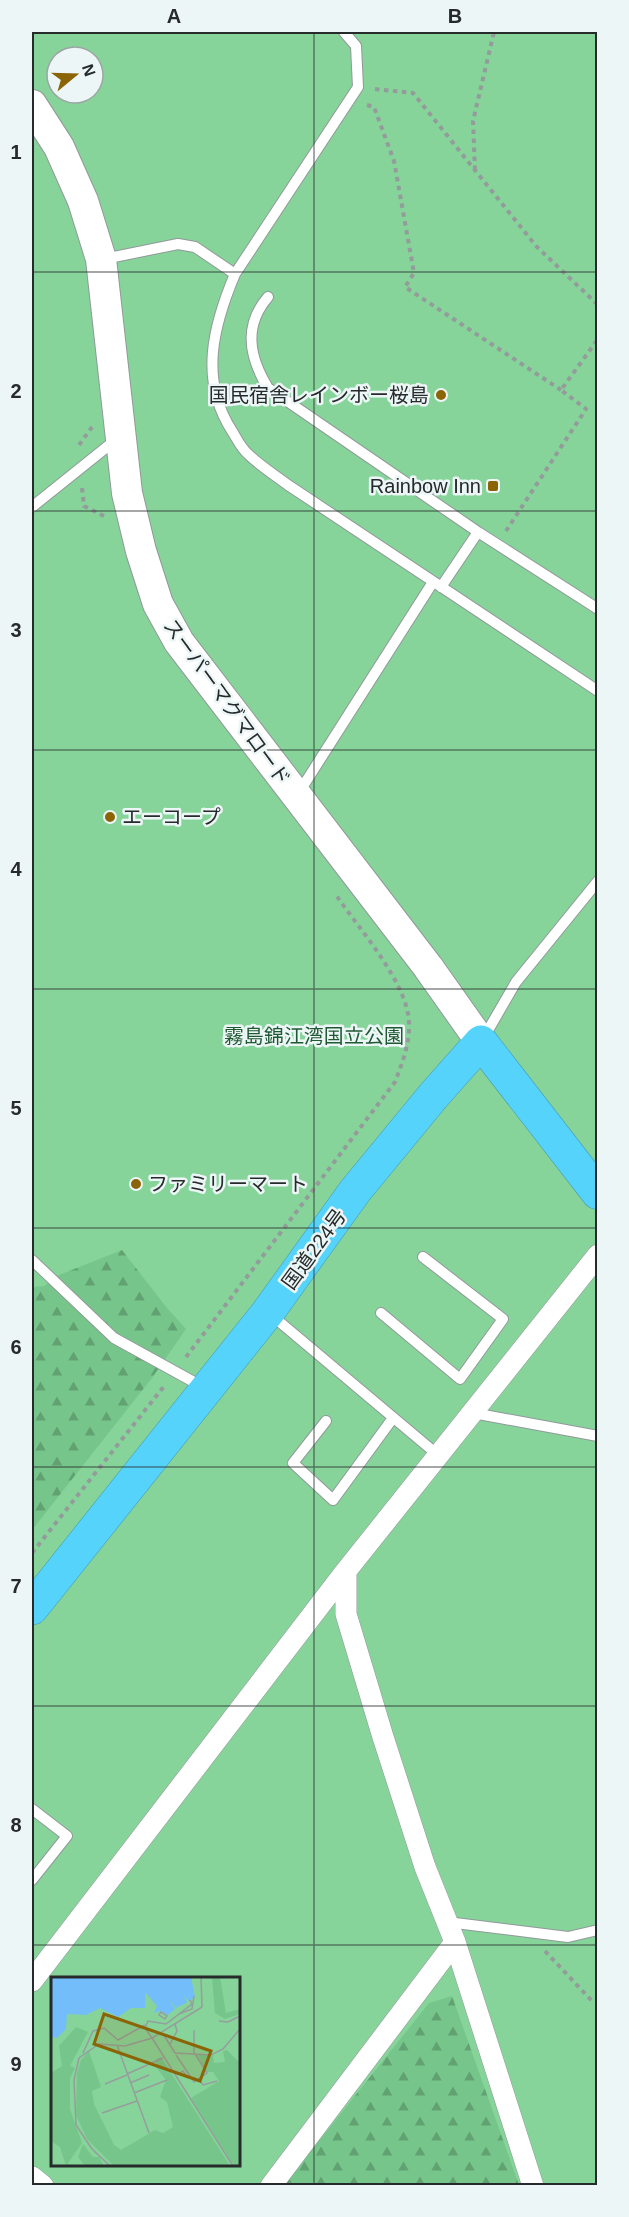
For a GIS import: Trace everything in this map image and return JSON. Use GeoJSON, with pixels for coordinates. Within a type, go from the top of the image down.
{"type":"FeatureCollection","features":[{"type":"Feature","properties":{"kind":"highway"},"geometry":{"type":"LineString","coordinates":[[482,1042],[597,1193]]}},
{"type":"Feature","properties":{"kind":"highway","name":"国道224号"},"geometry":{"type":"LineString","coordinates":[[32,1608],[268,1312],[355,1191],[434,1095],[482,1042]]}},
{"type":"Feature","properties":{"kind":"street","name":"スーパーマグマロード"},"geometry":{"type":"LineString","coordinates":[[32,105],[59,147],[83,201],[101,260],[127,493],[141,551],[158,604],[179,642],[428,967],[482,1042]]}},
{"type":"Feature","properties":{"kind":"street"},"geometry":{"type":"LineString","coordinates":[[32,1981],[346,1571],[474,1413],[597,1255]]}},
{"type":"Feature","properties":{"kind":"street"},"geometry":{"type":"LineString","coordinates":[[346,1571],[346,1614],[425,1867],[451,1932],[533,2186]]}},
{"type":"Feature","properties":{"kind":"street"},"geometry":{"type":"LineString","coordinates":[[271,2186],[451,1932]]}},
{"type":"Feature","properties":{"kind":"street"},"geometry":{"type":"LineString","coordinates":[[32,2177],[42,2186]]}},
{"type":"Feature","properties":{"kind":"lane"},"geometry":{"type":"LineString","coordinates":[[344,32],[356,46],[358,87],[235,274],[221,307],[212,344],[213,376],[224,419],[246,453],[288,485],[597,691]]}},
{"type":"Feature","properties":{"kind":"lane"},"geometry":{"type":"LineString","coordinates":[[101,260],[178,244],[195,248],[235,274]]}},
{"type":"Feature","properties":{"kind":"lane"},"geometry":{"type":"LineString","coordinates":[[268,297],[258,309],[251,330],[252,352],[259,373],[268,388],[478,532],[597,609]]}},
{"type":"Feature","properties":{"kind":"lane"},"geometry":{"type":"LineString","coordinates":[[32,507],[122,435]]}},
{"type":"Feature","properties":{"kind":"lane"},"geometry":{"type":"LineString","coordinates":[[296,797],[437,584],[478,532]]}},
{"type":"Feature","properties":{"kind":"lane"},"geometry":{"type":"LineString","coordinates":[[482,1042],[516,982],[597,881]]}},
{"type":"Feature","properties":{"kind":"lane"},"geometry":{"type":"LineString","coordinates":[[381,1313],[460,1378],[504,1320],[423,1257]]}},
{"type":"Feature","properties":{"kind":"lane"},"geometry":{"type":"LineString","coordinates":[[32,1260],[114,1338],[207,1388]]}},
{"type":"Feature","properties":{"kind":"lane"},"geometry":{"type":"LineString","coordinates":[[268,1312],[439,1456]]}},
{"type":"Feature","properties":{"kind":"lane"},"geometry":{"type":"LineString","coordinates":[[474,1413],[597,1436]]}},
{"type":"Feature","properties":{"kind":"lane"},"geometry":{"type":"LineString","coordinates":[[326,1421],[294,1463],[333,1500],[393,1418]]}},
{"type":"Feature","properties":{"kind":"lane"},"geometry":{"type":"LineString","coordinates":[[32,1809],[67,1836],[32,1880]]}},
{"type":"Feature","properties":{"kind":"lane"},"geometry":{"type":"LineString","coordinates":[[451,1932],[528,1933],[568,1937],[597,1930]]}},
{"type":"Feature","properties":{"kind":"path"},"geometry":{"type":"LineString","coordinates":[[475,171],[473,121],[494,32]]}},
{"type":"Feature","properties":{"kind":"path"},"geometry":{"type":"LineString","coordinates":[[358,87],[413,93],[536,246],[597,306]]}},
{"type":"Feature","properties":{"kind":"path"},"geometry":{"type":"LineString","coordinates":[[349,100],[374,107],[394,161],[414,273],[405,287],[586,409],[498,544]]}},
{"type":"Feature","properties":{"kind":"path"},"geometry":{"type":"LineString","coordinates":[[561,390],[597,339]]}},
{"type":"Feature","properties":{"kind":"path"},"geometry":{"type":"LineString","coordinates":[[92,417],[93,426],[77,447],[84,506],[102,513],[106,520]]}},
{"type":"Feature","properties":{"kind":"path"},"geometry":{"type":"LineString","coordinates":[[32,1553],[175,1372],[395,1082],[407,1049],[410,1022],[402,991],[328,885]]}},
{"type":"Feature","properties":{"kind":"path"},"geometry":{"type":"LineString","coordinates":[[528,1933],[592,2001],[597,2001]]}},
{"type":"Feature","properties":{"kind":"green space","name":"霧島錦江湾国立公園"},"geometry":{"type":"Polygon","coordinates":[[[32,32],[597,32],[597,2185],[32,2186],[32,32]]]}},
{"type":"Feature","properties":{"kind":"green space"},"geometry":{"type":"Polygon","coordinates":[[[122,1250],[186,1329],[152,1378],[32,1530],[32,1287],[44,1286],[59,1275],[122,1250]]]}},
{"type":"Feature","properties":{"kind":"green space"},"geometry":{"type":"Polygon","coordinates":[[[452,1996],[519,2185],[283,2186],[429,2003],[452,1996]]]}},
{"type":"Feature","properties":{"kind":"place","name":"国民宿舎レインボー桜島"},"geometry":{"type":"Point","coordinates":[441,395]}},
{"type":"Feature","properties":{"kind":"place","name":"Rainbow Inn"},"geometry":{"type":"Point","coordinates":[493,486]}},
{"type":"Feature","properties":{"kind":"place","name":"エーコープ"},"geometry":{"type":"Point","coordinates":[110,817]}},
{"type":"Feature","properties":{"kind":"place","name":"ファミリーマート"},"geometry":{"type":"Point","coordinates":[136,1184]}}]}
